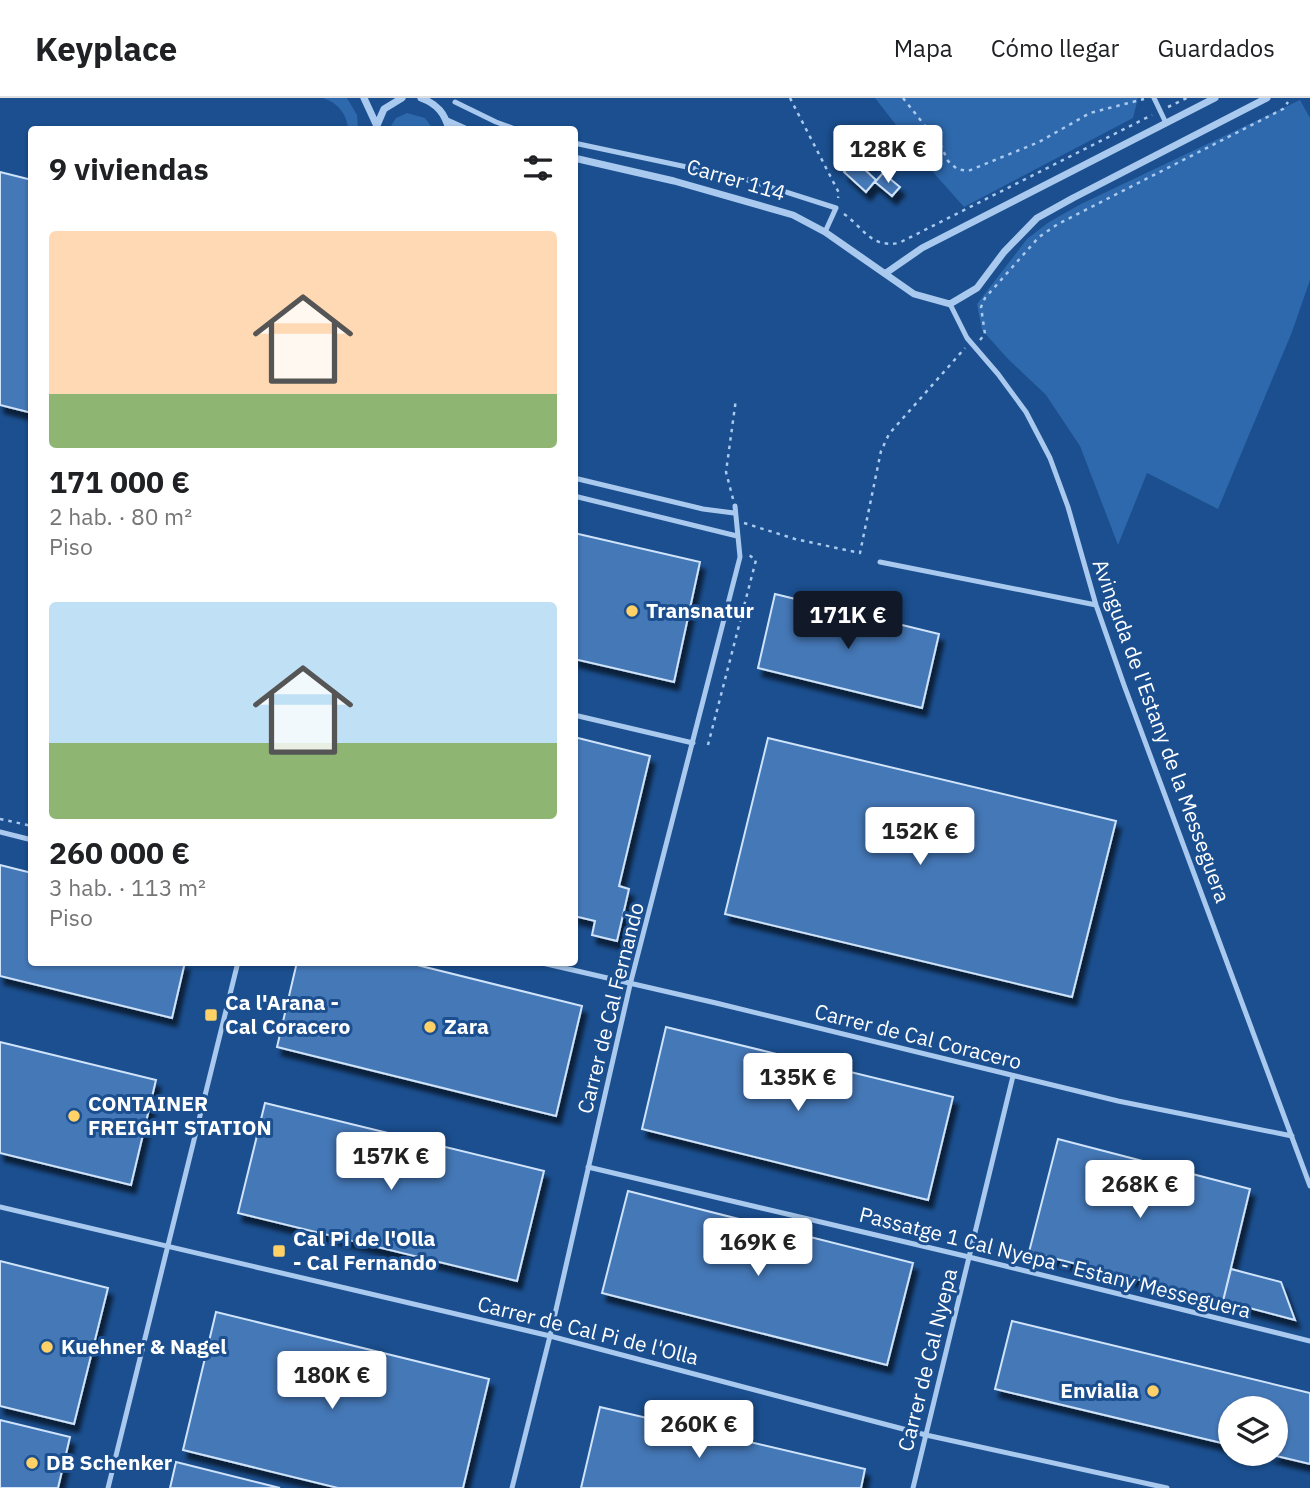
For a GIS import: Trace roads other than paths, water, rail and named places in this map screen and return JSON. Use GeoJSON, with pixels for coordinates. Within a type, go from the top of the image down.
{"type":"FeatureCollection","features":[{"type":"Feature","properties":{"kind":"street"},"geometry":{"type":"LineString","coordinates":[[363,98],[375,126]]}},
{"type":"Feature","properties":{"kind":"street"},"geometry":{"type":"LineString","coordinates":[[376,126],[384,109],[402,98]]}},
{"type":"Feature","properties":{"kind":"street"},"geometry":{"type":"LineString","coordinates":[[421,98],[437,106],[448,126]]}},
{"type":"Feature","properties":{"kind":"street"},"geometry":{"type":"LineString","coordinates":[[886,273],[922,248],[1215,98]]}},
{"type":"Feature","properties":{"kind":"street"},"geometry":{"type":"LineString","coordinates":[[950,304],[977,288],[1004,252],[1037,218],[1267,98]]}},
{"type":"Feature","properties":{"kind":"street"},"geometry":{"type":"LineString","coordinates":[[447,121],[458,126]]}},
{"type":"Feature","properties":{"kind":"street","name":"Carrer 114"},"geometry":{"type":"LineString","coordinates":[[578,159],[674,181],[793,215],[825,232],[914,293],[950,304]]}},
{"type":"Feature","properties":{"kind":"lane"},"geometry":{"type":"LineString","coordinates":[[1154,98],[1166,123]]}},
{"type":"Feature","properties":{"kind":"lane"},"geometry":{"type":"LineString","coordinates":[[455,102],[507,126]]}},
{"type":"Feature","properties":{"kind":"lane"},"geometry":{"type":"LineString","coordinates":[[578,144],[748,180],[836,208],[825,232]]}},
{"type":"Feature","properties":{"kind":"lane","name":"Avinguda de l'Estany de la Messeguera"},"geometry":{"type":"LineString","coordinates":[[950,304],[972,344],[1026,412],[1050,458],[1068,507],[1096,605],[1310,1186]]}},
{"type":"Feature","properties":{"kind":"lane","name":"Carrer de Cal Fernando"},"geometry":{"type":"LineString","coordinates":[[512,1488],[550,1336],[630,985],[740,557],[735,514],[578,479]]}},
{"type":"Feature","properties":{"kind":"lane"},"geometry":{"type":"LineString","coordinates":[[578,497],[737,536]]}},
{"type":"Feature","properties":{"kind":"lane"},"geometry":{"type":"LineString","coordinates":[[880,562],[1096,605]]}},
{"type":"Feature","properties":{"kind":"lane"},"geometry":{"type":"LineString","coordinates":[[578,716],[693,743]]}},
{"type":"Feature","properties":{"kind":"lane"},"geometry":{"type":"LineString","coordinates":[[0,832],[28,839]]}},
{"type":"Feature","properties":{"kind":"lane"},"geometry":{"type":"LineString","coordinates":[[108,1488],[237,966]]}},
{"type":"Feature","properties":{"kind":"lane","name":"Carrer de Cal Coracero"},"geometry":{"type":"LineString","coordinates":[[554,966],[1118,1101],[1292,1136]]}},
{"type":"Feature","properties":{"kind":"lane","name":"Carrer de Cal Nyepa"},"geometry":{"type":"LineString","coordinates":[[913,1488],[1013,1076]]}},
{"type":"Feature","properties":{"kind":"lane","name":"Passatge 1 Cal Nyepa - Estany Messeguera"},"geometry":{"type":"LineString","coordinates":[[588,1167],[1310,1341]]}},
{"type":"Feature","properties":{"kind":"lane","name":"Carrer de Cal Pi de l'Olla"},"geometry":{"type":"LineString","coordinates":[[0,1207],[550,1336],[926,1435],[1167,1488]]}},
{"type":"Feature","properties":{"kind":"place","name":"Transnatur"},"geometry":{"type":"Point","coordinates":[632,611]}},
{"type":"Feature","properties":{"kind":"place","name":"Ca l'Arana - Cal Coracero"},"geometry":{"type":"Point","coordinates":[211,1015]}},
{"type":"Feature","properties":{"kind":"place","name":"Zara"},"geometry":{"type":"Point","coordinates":[430,1027]}},
{"type":"Feature","properties":{"kind":"place","name":"CONTAINER FREIGHT STATION"},"geometry":{"type":"Point","coordinates":[74,1116]}},
{"type":"Feature","properties":{"kind":"place","name":"Cal Pi de l'Olla - Cal Fernando"},"geometry":{"type":"Point","coordinates":[279,1251]}},
{"type":"Feature","properties":{"kind":"place","name":"Kuehner & Nagel"},"geometry":{"type":"Point","coordinates":[47,1347]}},
{"type":"Feature","properties":{"kind":"place","name":"Envialia"},"geometry":{"type":"Point","coordinates":[1153,1391]}},
{"type":"Feature","properties":{"kind":"place","name":"DB Schenker"},"geometry":{"type":"Point","coordinates":[32,1463]}}]}
